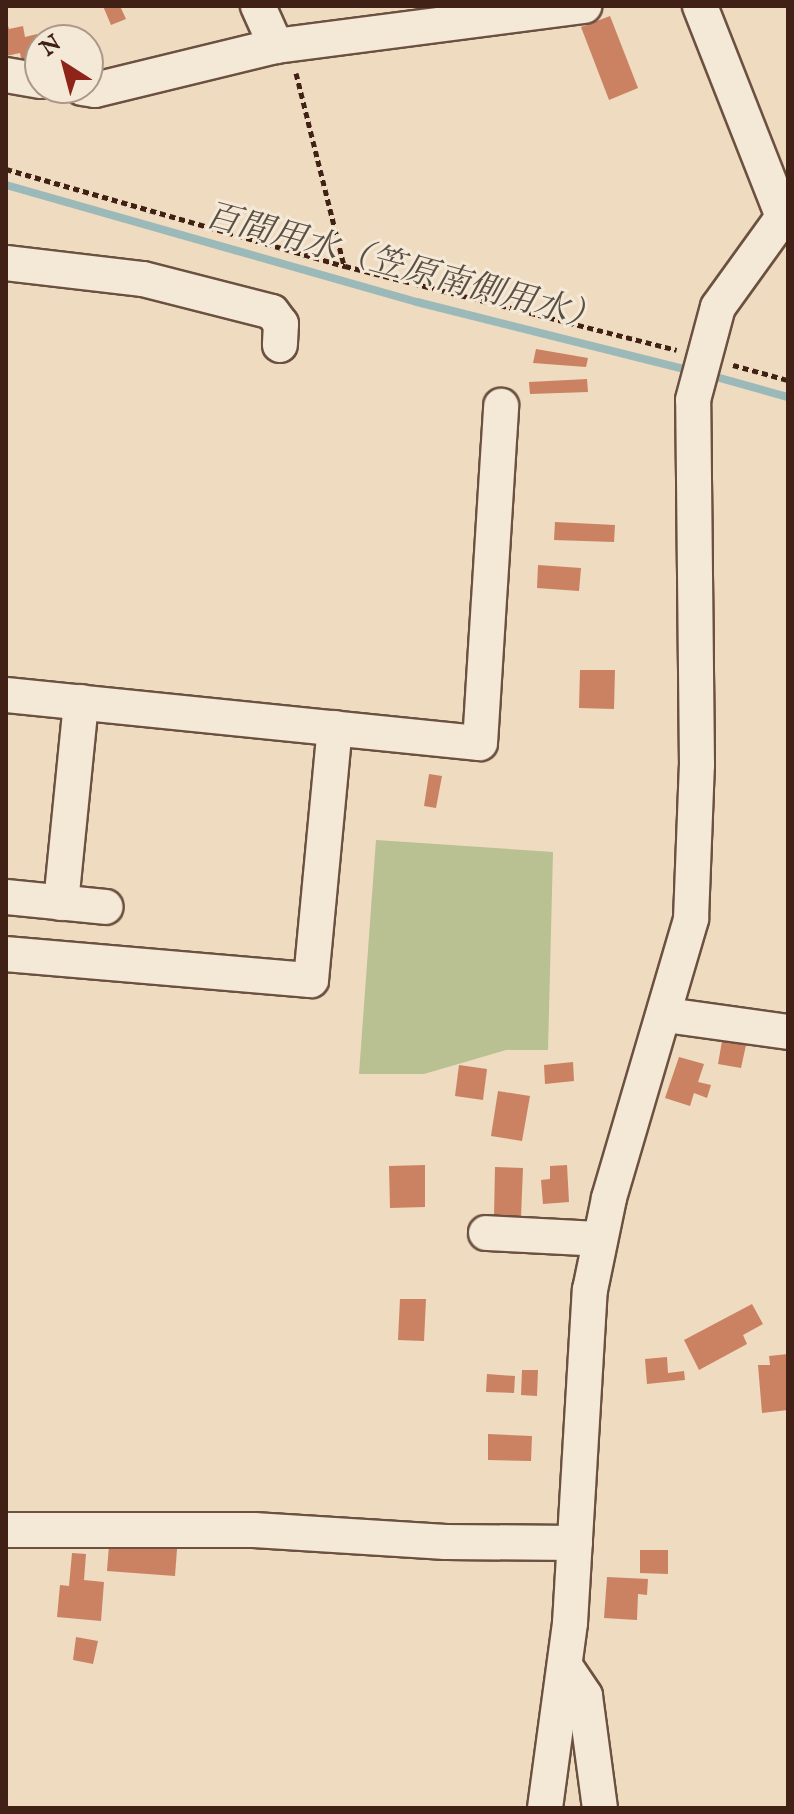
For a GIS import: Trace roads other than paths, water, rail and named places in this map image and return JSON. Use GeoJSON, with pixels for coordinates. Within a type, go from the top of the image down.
{"type":"FeatureCollection","features":[{"type":"Feature","properties":{"kind":"street"},"geometry":{"type":"LineString","coordinates":[[258,6],[282,45]]}},
{"type":"Feature","properties":{"kind":"street"},"geometry":{"type":"LineString","coordinates":[[104,88],[282,45],[487,13],[584,6]]}},
{"type":"Feature","properties":{"kind":"street"},"geometry":{"type":"LineString","coordinates":[[545,1808],[565,1666],[590,1290],[600,1239],[691,919],[697,765],[693,400],[718,307],[785,212],[700,6]]}},
{"type":"Feature","properties":{"kind":"street"},"geometry":{"type":"LineString","coordinates":[[6,263],[143,279],[272,312],[281,324],[280,345]]}},
{"type":"Feature","properties":{"kind":"street"},"geometry":{"type":"LineString","coordinates":[[6,695],[480,743],[501,406]]}},
{"type":"Feature","properties":{"kind":"street"},"geometry":{"type":"LineString","coordinates":[[61,903],[81,702]]}},
{"type":"Feature","properties":{"kind":"street"},"geometry":{"type":"LineString","coordinates":[[6,954],[311,980],[335,728]]}},
{"type":"Feature","properties":{"kind":"street"},"geometry":{"type":"LineString","coordinates":[[6,897],[106,907]]}},
{"type":"Feature","properties":{"kind":"street"},"geometry":{"type":"LineString","coordinates":[[666,1015],[788,1032]]}},
{"type":"Feature","properties":{"kind":"street"},"geometry":{"type":"LineString","coordinates":[[486,1233],[600,1239]]}},
{"type":"Feature","properties":{"kind":"street"},"geometry":{"type":"LineString","coordinates":[[6,1530],[254,1530],[446,1542],[575,1543]]}},
{"type":"Feature","properties":{"kind":"street"},"geometry":{"type":"LineString","coordinates":[[565,1666],[585,1696],[600,1808]]}},
{"type":"Feature","properties":{"kind":"waterway","name":"百間用水（笠原南側用水）"},"geometry":{"type":"LineString","coordinates":[[6,185],[417,302],[692,371]]}},
{"type":"Feature","properties":{"kind":"waterway","name":"百間用水（笠原南側用水）"},"geometry":{"type":"LineString","coordinates":[[709,375],[788,397]]}}]}
